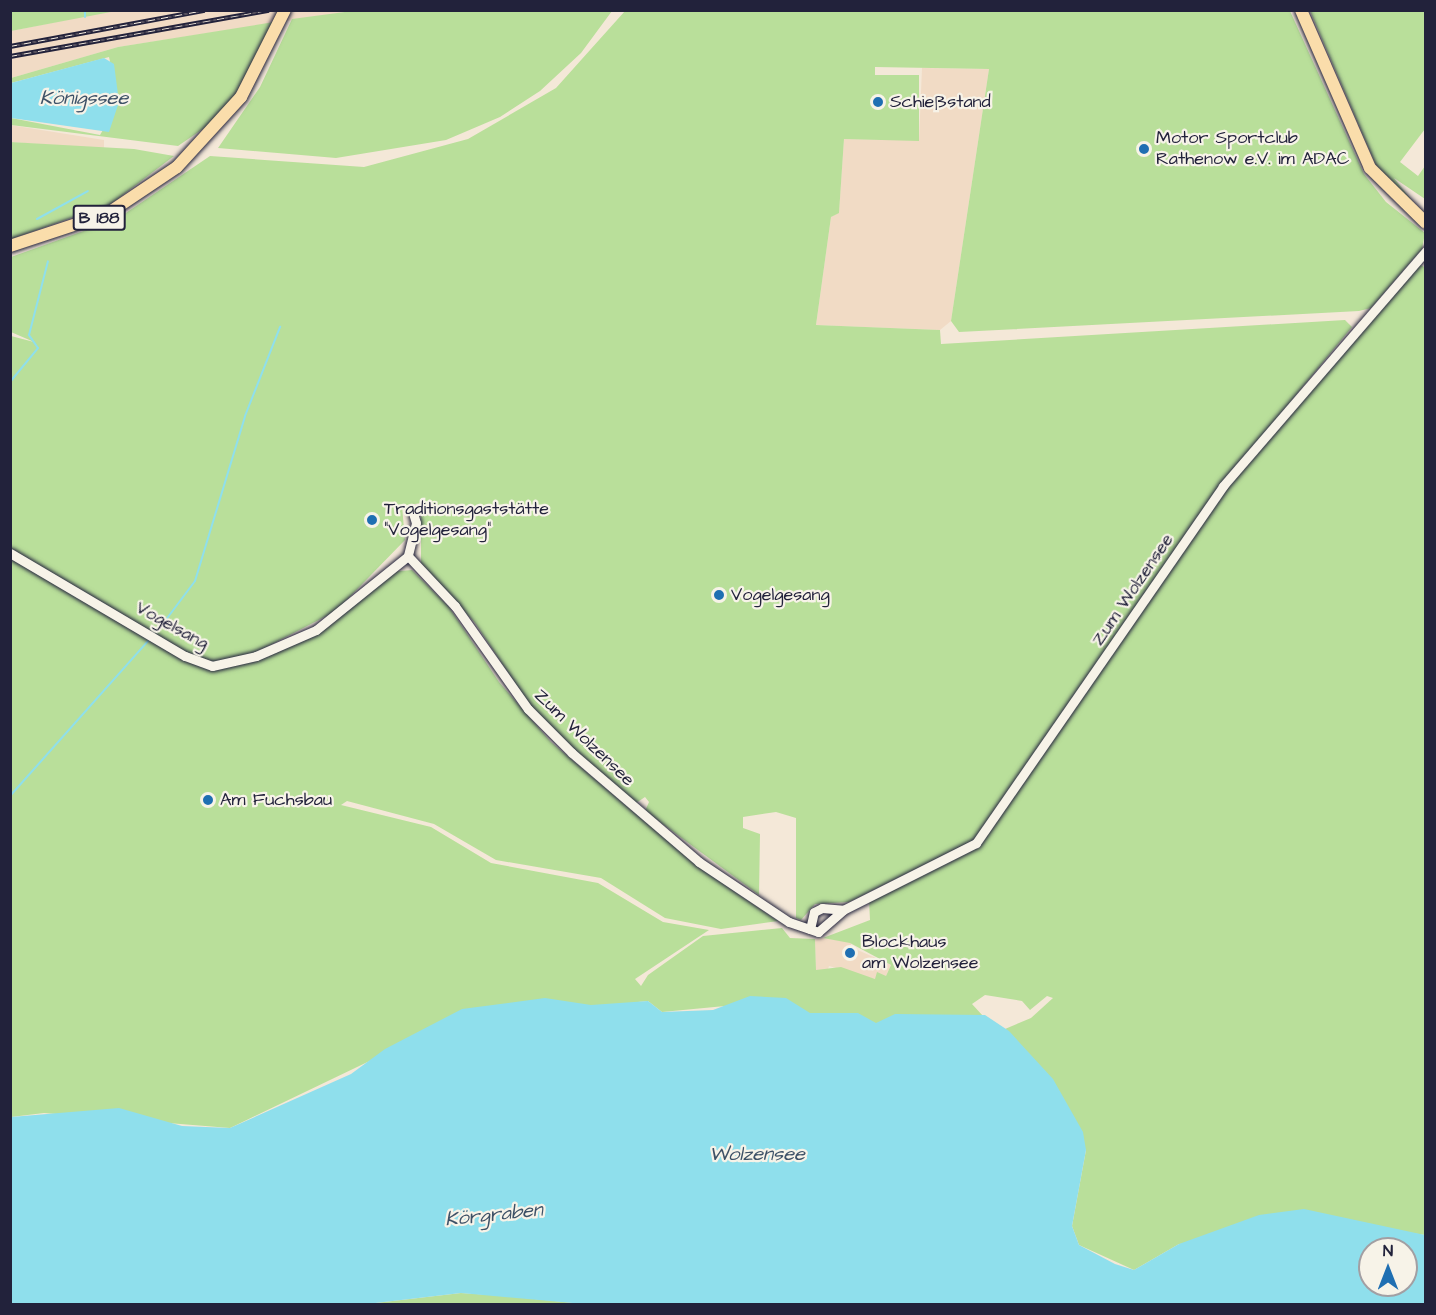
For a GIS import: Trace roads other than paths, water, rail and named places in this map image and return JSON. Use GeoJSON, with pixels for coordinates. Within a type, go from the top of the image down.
{"type":"FeatureCollection","features":[{"type":"Feature","properties":{"kind":"main road","name":"B 188"},"geometry":{"type":"LineString","coordinates":[[10,246],[100,217],[177,167],[210,136],[271,45],[285,10]]}},
{"type":"Feature","properties":{"kind":"main road"},"geometry":{"type":"LineString","coordinates":[[1301,10],[1370,168],[1425,223]]}},
{"type":"Feature","properties":{"kind":"street","name":"Zum Wolzensee"},"geometry":{"type":"LineString","coordinates":[[408,556],[455,606],[506,684],[572,753],[699,862],[789,922],[818,932],[832,924],[843,910],[976,843],[1223,486],[1425,251]]}},
{"type":"Feature","properties":{"kind":"street"},"geometry":{"type":"LineString","coordinates":[[408,556],[416,523],[413,513]]}},
{"type":"Feature","properties":{"kind":"street","name":"Vogelsang"},"geometry":{"type":"LineString","coordinates":[[10,553],[185,656],[212,666],[256,656],[316,630],[408,556]]}},
{"type":"Feature","properties":{"kind":"street","name":"Zum Wolzensee"},"geometry":{"type":"LineString","coordinates":[[810,929],[814,912],[822,908],[843,910]]}},
{"type":"Feature","properties":{"kind":"water","name":"Königssee"},"geometry":{"type":"Polygon","coordinates":[[[104,58],[114,64],[119,102],[109,132],[11,118],[11,83],[104,58]]]}},
{"type":"Feature","properties":{"kind":"water","name":"Wolzensee"},"geometry":{"type":"Polygon","coordinates":[[[750,996],[786,998],[810,1013],[858,1013],[876,1023],[895,1014],[985,1015],[1009,1031],[1053,1079],[1083,1132],[1086,1150],[1072,1226],[1079,1245],[1115,1264],[1134,1270],[1179,1244],[1259,1215],[1304,1209],[1425,1235],[1425,1304],[584,1304],[461,1293],[367,1304],[11,1304],[11,1117],[119,1108],[182,1126],[230,1128],[351,1074],[385,1049],[462,1009],[545,998],[591,1005],[648,1001],[662,1012],[713,1010],[750,996]]]}},
{"type":"Feature","properties":{"kind":"waterway"},"geometry":{"type":"LineString","coordinates":[[85,10],[85,17]]}},
{"type":"Feature","properties":{"kind":"waterway"},"geometry":{"type":"LineString","coordinates":[[37,219],[88,191]]}},
{"type":"Feature","properties":{"kind":"waterway"},"geometry":{"type":"LineString","coordinates":[[10,382],[38,348],[29,335],[48,261]]}},
{"type":"Feature","properties":{"kind":"waterway"},"geometry":{"type":"LineString","coordinates":[[159,629],[195,581],[245,416],[280,327]]}},
{"type":"Feature","properties":{"kind":"waterway"},"geometry":{"type":"LineString","coordinates":[[10,796],[150,639]]}},
{"type":"Feature","properties":{"kind":"railway"},"geometry":{"type":"LineString","coordinates":[[10,46],[205,10]]}},
{"type":"Feature","properties":{"kind":"railway"},"geometry":{"type":"LineString","coordinates":[[10,56],[269,10]]}},
{"type":"Feature","properties":{"kind":"place","name":"Schießstand"},"geometry":{"type":"Point","coordinates":[878,102]}},
{"type":"Feature","properties":{"kind":"place","name":"Motor Sportclub Rathenow e.V. im ADAC"},"geometry":{"type":"Point","coordinates":[1144,149]}},
{"type":"Feature","properties":{"kind":"place","name":"Traditionsgaststätte \"Vogelgesang\""},"geometry":{"type":"Point","coordinates":[372,520]}},
{"type":"Feature","properties":{"kind":"place","name":"Vogelgesang"},"geometry":{"type":"Point","coordinates":[719,595]}},
{"type":"Feature","properties":{"kind":"place","name":"Am Fuchsbau"},"geometry":{"type":"Point","coordinates":[208,800]}},
{"type":"Feature","properties":{"kind":"place","name":"Blockhaus am Wolzensee"},"geometry":{"type":"Point","coordinates":[850,953]}},
{"type":"Feature","properties":{"kind":"water label","name":"Körgraben"},"geometry":{"type":"Point","coordinates":[494,1215]}}]}
